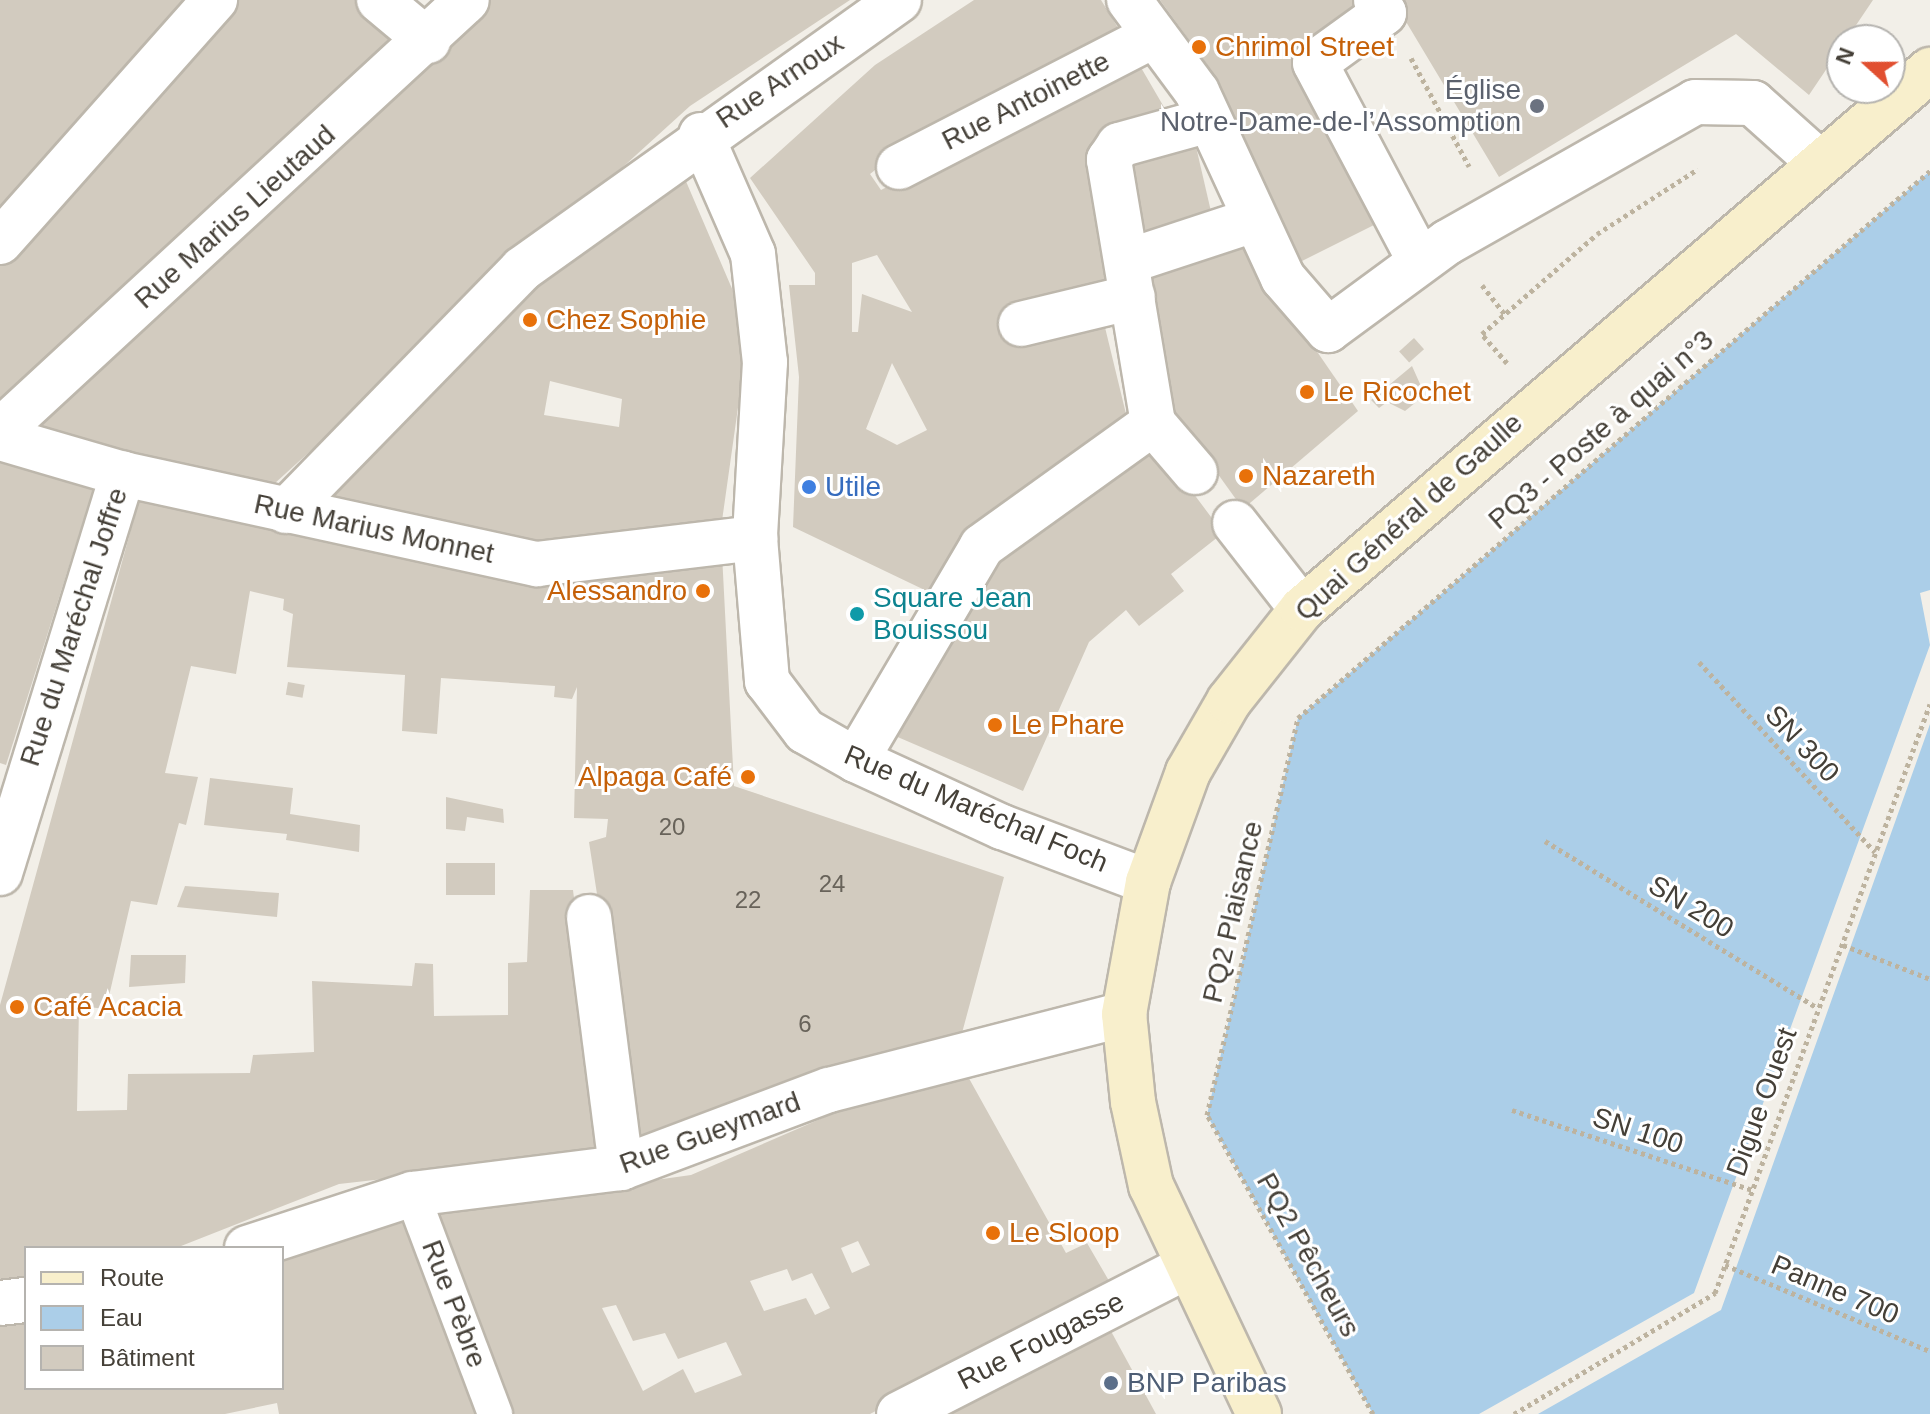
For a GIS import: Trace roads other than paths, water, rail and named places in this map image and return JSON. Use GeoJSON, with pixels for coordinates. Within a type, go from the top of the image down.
{"type":"FeatureCollection","features":[{"type":"Feature","properties":{"kind":"street"},"geometry":{"type":"LineString","coordinates":[[0,242],[215,0]]}},
{"type":"Feature","properties":{"kind":"street"},"geometry":{"type":"LineString","coordinates":[[379,0],[428,41]]}},
{"type":"Feature","properties":{"kind":"street","name":"Rue Marius Lieutaud"},"geometry":{"type":"LineString","coordinates":[[0,431],[428,41],[467,0]]}},
{"type":"Feature","properties":{"kind":"street","name":"Rue Arnoux"},"geometry":{"type":"LineString","coordinates":[[286,511],[522,269],[701,135],[899,0]]}},
{"type":"Feature","properties":{"kind":"street"},"geometry":{"type":"LineString","coordinates":[[1129,0],[1209,120],[1251,221],[1283,278],[1328,330],[1420,261],[1495,213],[1695,102],[1753,103],[1820,163]]}},
{"type":"Feature","properties":{"kind":"street"},"geometry":{"type":"LineString","coordinates":[[1380,6],[1315,63],[1420,261]]}},
{"type":"Feature","properties":{"kind":"street","name":"Rue Antoinette"},"geometry":{"type":"LineString","coordinates":[[899,167],[1153,36]]}},
{"type":"Feature","properties":{"kind":"street","name":"Quai Général de Gaulle"},"geometry":{"type":"LineString","coordinates":[[1259,1414],[1184,1268],[1151,1186],[1124,1014],[1148,882],[1188,772],[1229,701],[1302,609],[1930,70]]}},
{"type":"Feature","properties":{"kind":"street"},"geometry":{"type":"LineString","coordinates":[[1195,472],[1153,423],[1109,160],[1119,145],[1209,120]]}},
{"type":"Feature","properties":{"kind":"street","name":"Rue du Maréchal Foch"},"geometry":{"type":"LineString","coordinates":[[701,135],[753,254],[765,362],[755,538],[767,681],[805,731],[856,760],[1002,827],[1148,882]]}},
{"type":"Feature","properties":{"kind":"street"},"geometry":{"type":"LineString","coordinates":[[1021,324],[1131,279],[1251,221]]}},
{"type":"Feature","properties":{"kind":"street"},"geometry":{"type":"LineString","coordinates":[[856,760],[982,546],[1153,423]]}},
{"type":"Feature","properties":{"kind":"street","name":"Rue Marius Monnet"},"geometry":{"type":"LineString","coordinates":[[0,438],[123,474],[537,564],[755,538]]}},
{"type":"Feature","properties":{"kind":"street","name":"Rue du Maréchal Joffre"},"geometry":{"type":"LineString","coordinates":[[0,873],[123,474]]}},
{"type":"Feature","properties":{"kind":"street"},"geometry":{"type":"LineString","coordinates":[[1235,523],[1302,609]]}},
{"type":"Feature","properties":{"kind":"street"},"geometry":{"type":"LineString","coordinates":[[589,917],[621,1168]]}},
{"type":"Feature","properties":{"kind":"street","name":"Rue Gueymard"},"geometry":{"type":"LineString","coordinates":[[253,1246],[412,1194],[621,1168],[829,1090],[1124,1014]]}},
{"type":"Feature","properties":{"kind":"street","name":"Rue Fougasse"},"geometry":{"type":"LineString","coordinates":[[899,1414],[1184,1268]]}},
{"type":"Feature","properties":{"kind":"street"},"geometry":{"type":"LineString","coordinates":[[0,1303],[24,1300]]}},
{"type":"Feature","properties":{"kind":"lane","name":"Rue Pèbre"},"geometry":{"type":"LineString","coordinates":[[412,1194],[495,1414]]}},
{"type":"Feature","properties":{"kind":"water"},"geometry":{"type":"Polygon","coordinates":[[[1930,171],[1930,590],[1920,593],[1930,645],[1694,1293],[1479,1414],[1373,1414],[1207,1115],[1298,718],[1930,171]]]}},
{"type":"Feature","properties":{"kind":"water"},"geometry":{"type":"Polygon","coordinates":[[[1930,724],[1930,1414],[1538,1414],[1721,1310],[1930,724]]]}},
{"type":"Feature","properties":{"kind":"place","name":"Chrimol Street"},"geometry":{"type":"Point","coordinates":[1199,47]}},
{"type":"Feature","properties":{"kind":"place","name":"Église Notre-Dame-de-l’Assomption"},"geometry":{"type":"Point","coordinates":[1537,106]}},
{"type":"Feature","properties":{"kind":"place","name":"Chez Sophie"},"geometry":{"type":"Point","coordinates":[530,320]}},
{"type":"Feature","properties":{"kind":"place","name":"Le Ricochet"},"geometry":{"type":"Point","coordinates":[1307,392]}},
{"type":"Feature","properties":{"kind":"place","name":"Nazareth"},"geometry":{"type":"Point","coordinates":[1246,476]}},
{"type":"Feature","properties":{"kind":"place","name":"Utile"},"geometry":{"type":"Point","coordinates":[809,487]}},
{"type":"Feature","properties":{"kind":"place","name":"Alessandro"},"geometry":{"type":"Point","coordinates":[703,591]}},
{"type":"Feature","properties":{"kind":"place","name":"Square Jean Bouissou"},"geometry":{"type":"Point","coordinates":[857,614]}},
{"type":"Feature","properties":{"kind":"place","name":"Le Phare"},"geometry":{"type":"Point","coordinates":[995,725]}},
{"type":"Feature","properties":{"kind":"place","name":"Alpaga Café"},"geometry":{"type":"Point","coordinates":[748,777]}},
{"type":"Feature","properties":{"kind":"place","name":"Café Acacia"},"geometry":{"type":"Point","coordinates":[17,1007]}},
{"type":"Feature","properties":{"kind":"place","name":"Le Sloop"},"geometry":{"type":"Point","coordinates":[993,1233]}},
{"type":"Feature","properties":{"kind":"place","name":"BNP Paribas"},"geometry":{"type":"Point","coordinates":[1111,1383]}}]}
